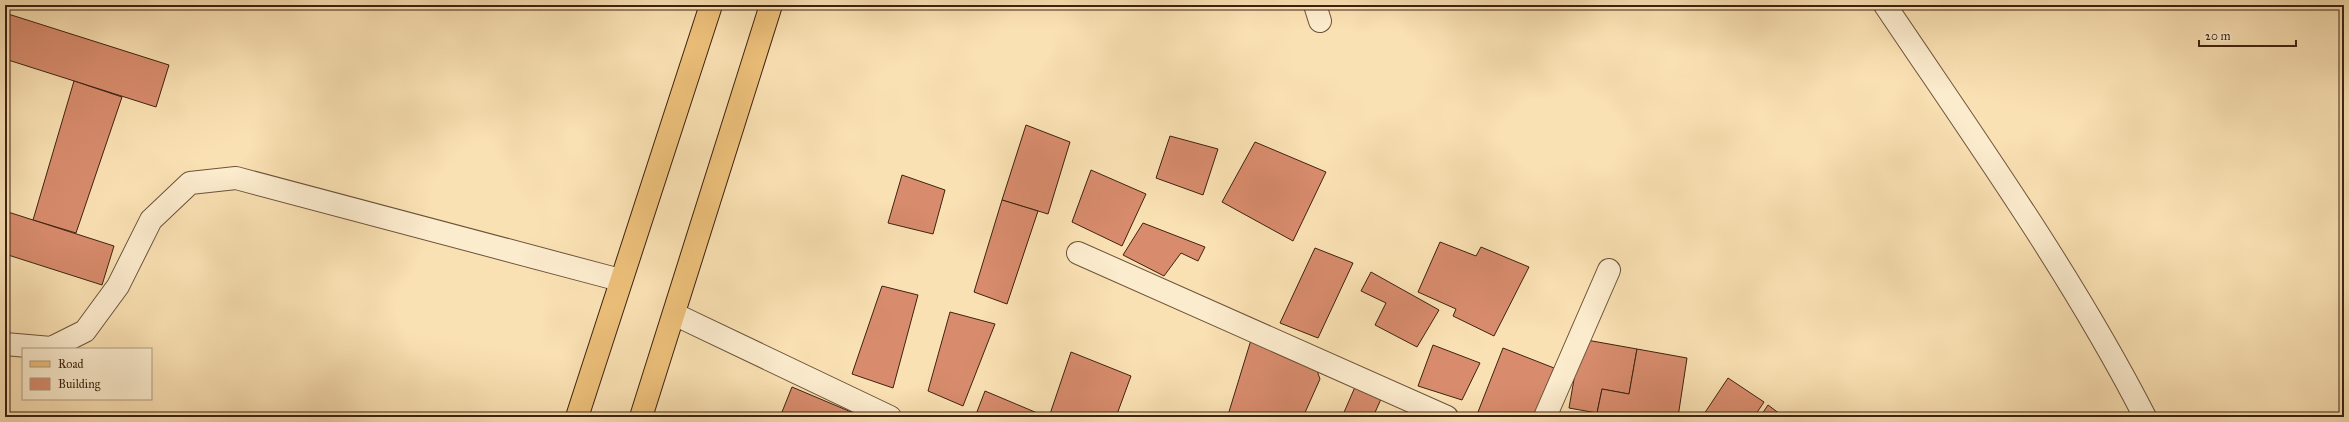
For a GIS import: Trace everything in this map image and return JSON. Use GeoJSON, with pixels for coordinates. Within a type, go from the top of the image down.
{"type":"FeatureCollection","features":[{"type":"Feature","properties":{"kind":"main road"},"geometry":{"type":"LineString","coordinates":[[577,417],[620,280],[711,5]]}},
{"type":"Feature","properties":{"kind":"main road"},"geometry":{"type":"LineString","coordinates":[[641,417],[771,5]]}},
{"type":"Feature","properties":{"kind":"street"},"geometry":{"type":"LineString","coordinates":[[1885,5],[2018,202],[2121,369],[2145,417]]}},
{"type":"Feature","properties":{"kind":"street"},"geometry":{"type":"LineString","coordinates":[[5,344],[51,348],[85,331],[118,286],[151,220],[190,183],[236,178],[620,280]]}},
{"type":"Feature","properties":{"kind":"street"},"geometry":{"type":"LineString","coordinates":[[1078,253],[1447,417]]}},
{"type":"Feature","properties":{"kind":"street"},"geometry":{"type":"LineString","coordinates":[[1545,417],[1609,270]]}},
{"type":"Feature","properties":{"kind":"street"},"geometry":{"type":"LineString","coordinates":[[674,314],[890,417]]}},
{"type":"Feature","properties":{"kind":"building"},"geometry":{"type":"Polygon","coordinates":[[[5,13],[169,65],[156,107],[5,59],[5,13]]]}},
{"type":"Feature","properties":{"kind":"building"},"geometry":{"type":"Polygon","coordinates":[[[74,81],[122,97],[76,233],[33,220],[74,81]]]}},
{"type":"Feature","properties":{"kind":"building"},"geometry":{"type":"Polygon","coordinates":[[[1026,125],[1070,142],[1048,214],[1002,200],[1026,125]]]}},
{"type":"Feature","properties":{"kind":"building"},"geometry":{"type":"Polygon","coordinates":[[[1170,136],[1218,149],[1203,195],[1156,178],[1170,136]]]}},
{"type":"Feature","properties":{"kind":"building"},"geometry":{"type":"Polygon","coordinates":[[[1255,142],[1326,172],[1293,241],[1222,202],[1255,142]]]}},
{"type":"Feature","properties":{"kind":"building"},"geometry":{"type":"Polygon","coordinates":[[[1091,170],[1146,194],[1122,246],[1072,222],[1091,170]]]}},
{"type":"Feature","properties":{"kind":"building"},"geometry":{"type":"Polygon","coordinates":[[[902,175],[945,190],[933,234],[888,223],[902,175]]]}},
{"type":"Feature","properties":{"kind":"building"},"geometry":{"type":"Polygon","coordinates":[[[1002,200],[1038,211],[1007,304],[974,292],[1002,200]]]}},
{"type":"Feature","properties":{"kind":"building"},"geometry":{"type":"Polygon","coordinates":[[[5,211],[114,246],[102,285],[5,254],[5,211]]]}},
{"type":"Feature","properties":{"kind":"building"},"geometry":{"type":"Polygon","coordinates":[[[1143,223],[1205,247],[1198,261],[1181,253],[1164,276],[1123,255],[1143,223]]]}},
{"type":"Feature","properties":{"kind":"building"},"geometry":{"type":"Polygon","coordinates":[[[1440,242],[1476,256],[1481,247],[1529,267],[1494,336],[1453,316],[1456,309],[1418,292],[1440,242]]]}},
{"type":"Feature","properties":{"kind":"building"},"geometry":{"type":"Polygon","coordinates":[[[1315,248],[1353,263],[1318,338],[1280,323],[1315,248]]]}},
{"type":"Feature","properties":{"kind":"building"},"geometry":{"type":"Polygon","coordinates":[[[1371,272],[1439,310],[1417,347],[1375,325],[1386,303],[1361,291],[1371,272]]]}},
{"type":"Feature","properties":{"kind":"building"},"geometry":{"type":"Polygon","coordinates":[[[882,286],[918,295],[893,388],[852,374],[882,286]]]}},
{"type":"Feature","properties":{"kind":"building"},"geometry":{"type":"Polygon","coordinates":[[[950,312],[995,324],[963,406],[928,391],[950,312]]]}},
{"type":"Feature","properties":{"kind":"building"},"geometry":{"type":"Polygon","coordinates":[[[1581,339],[1637,349],[1629,394],[1602,389],[1597,413],[1569,408],[1581,339]]]}},
{"type":"Feature","properties":{"kind":"building"},"geometry":{"type":"Polygon","coordinates":[[[1251,340],[1315,365],[1320,379],[1303,417],[1237,417],[1228,415],[1251,340]]]}},
{"type":"Feature","properties":{"kind":"building"},"geometry":{"type":"Polygon","coordinates":[[[1433,345],[1480,363],[1462,400],[1418,386],[1433,345]]]}},
{"type":"Feature","properties":{"kind":"building"},"geometry":{"type":"Polygon","coordinates":[[[1503,348],[1554,368],[1534,417],[1492,417],[1478,412],[1503,348]]]}},
{"type":"Feature","properties":{"kind":"building"},"geometry":{"type":"Polygon","coordinates":[[[1637,349],[1687,358],[1678,417],[1622,417],[1597,413],[1602,389],[1629,394],[1637,349]]]}},
{"type":"Feature","properties":{"kind":"building"},"geometry":{"type":"Polygon","coordinates":[[[1071,352],[1131,376],[1116,417],[1049,417],[1071,352]]]}},
{"type":"Feature","properties":{"kind":"building"},"geometry":{"type":"Polygon","coordinates":[[[1728,378],[1764,402],[1754,417],[1702,417],[1728,378]]]}},
{"type":"Feature","properties":{"kind":"building"},"geometry":{"type":"Polygon","coordinates":[[[792,387],[863,417],[780,417],[792,387]]]}},
{"type":"Feature","properties":{"kind":"building"},"geometry":{"type":"Polygon","coordinates":[[[1355,387],[1381,399],[1373,417],[1342,417],[1355,387]]]}},
{"type":"Feature","properties":{"kind":"building"},"geometry":{"type":"Polygon","coordinates":[[[985,391],[1042,415],[1041,417],[975,417],[985,391]]]}},
{"type":"Feature","properties":{"kind":"building"},"geometry":{"type":"Polygon","coordinates":[[[1768,405],[1784,417],[1760,417],[1768,405]]]}},
{"type":"Feature","properties":{"kind":"building"},"geometry":{"type":"Polygon","coordinates":[[[1129,412],[1140,417],[1128,417],[1129,412]]]}}]}
